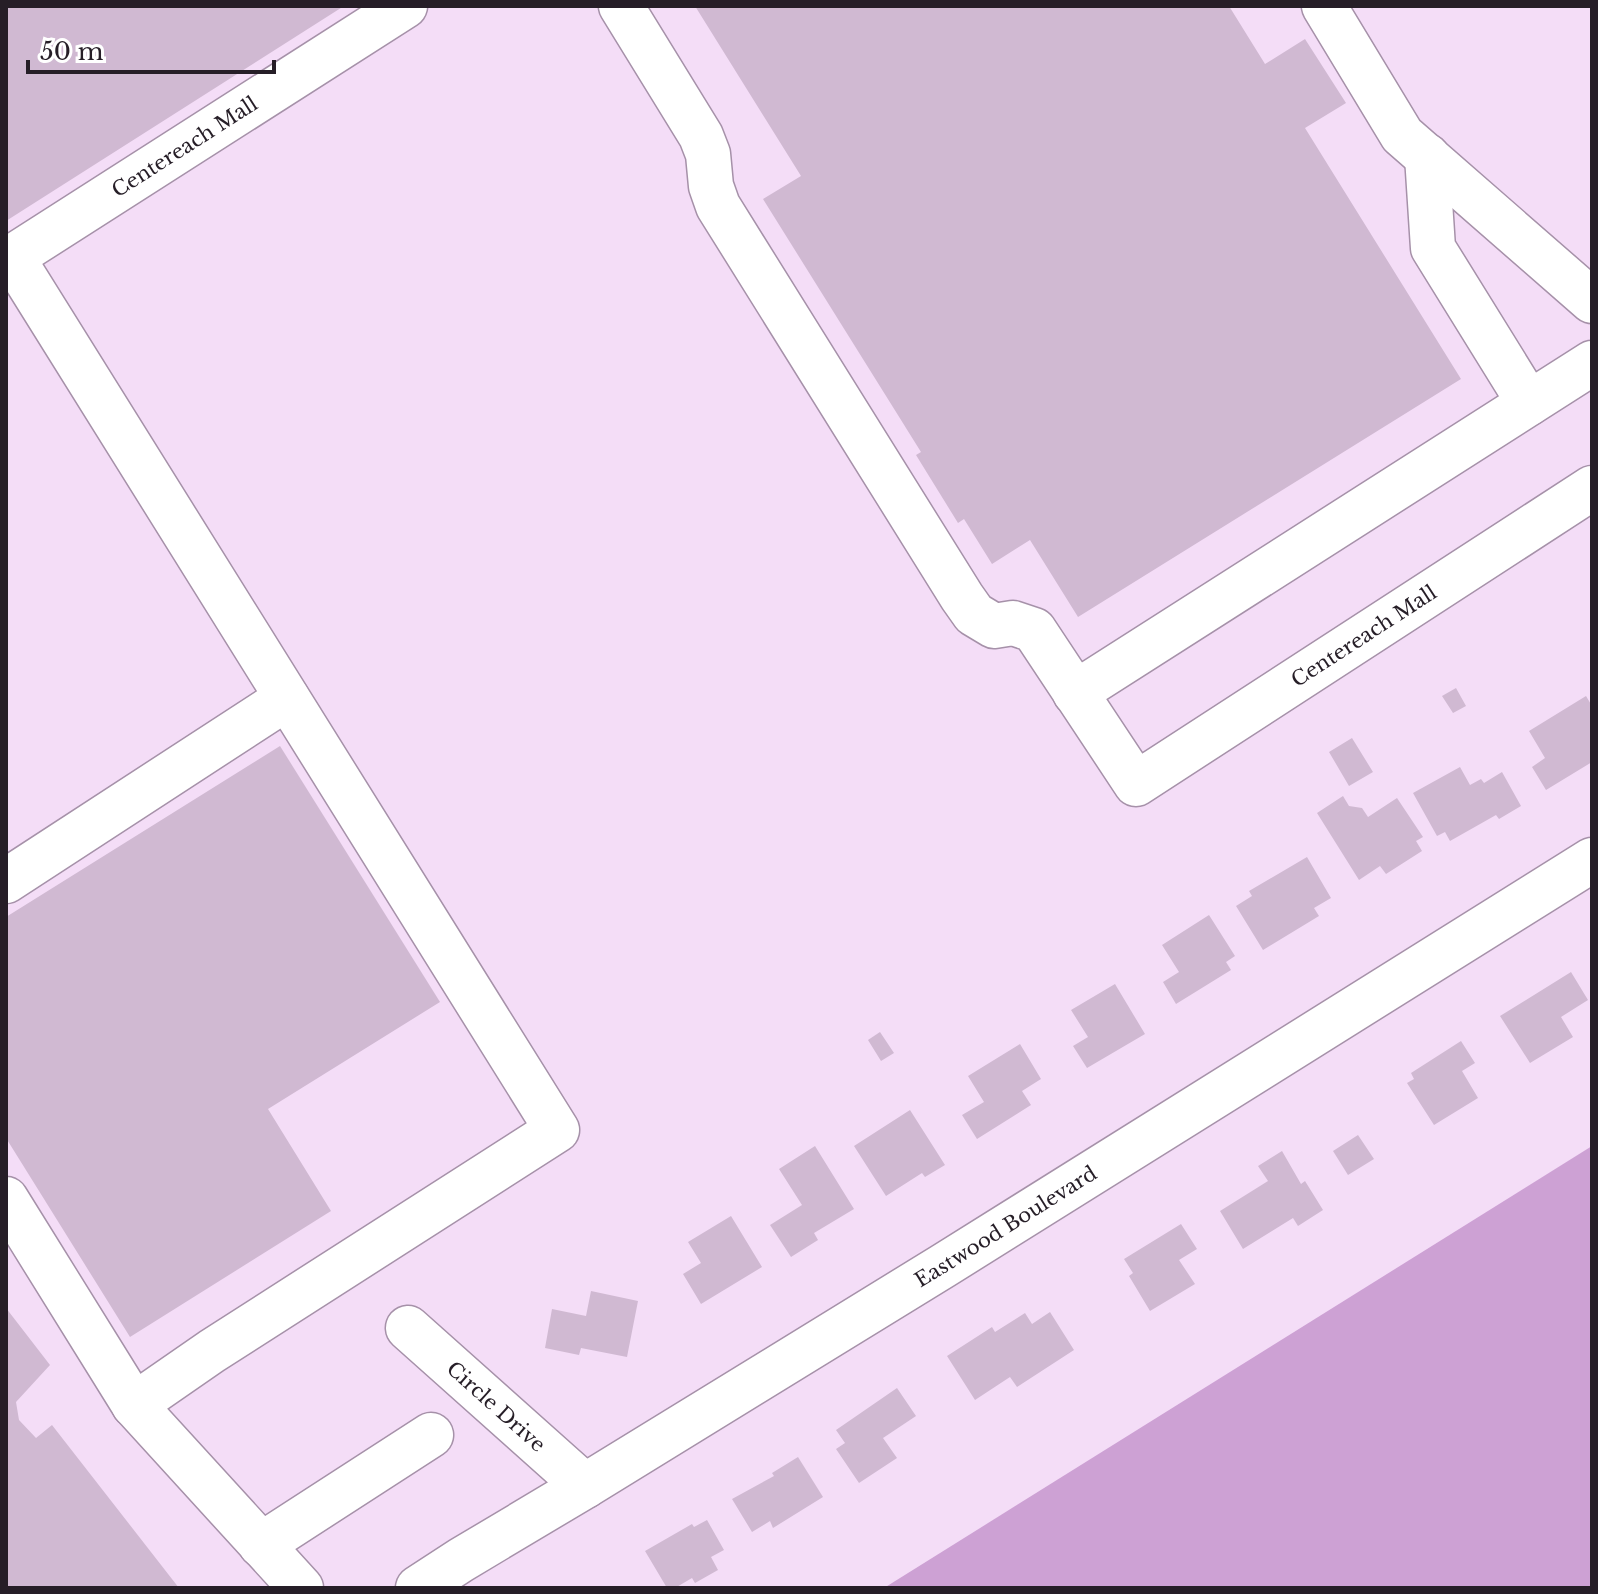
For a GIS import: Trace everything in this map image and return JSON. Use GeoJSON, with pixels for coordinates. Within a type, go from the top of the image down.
{"type":"FeatureCollection","features":[{"type":"Feature","properties":{"kind":"street","name":"Centereach Mall"},"geometry":{"type":"LineString","coordinates":[[9,259],[405,6]]}},
{"type":"Feature","properties":{"kind":"street"},"geometry":{"type":"LineString","coordinates":[[621,6],[701,136],[708,154],[711,186],[718,206],[962,597],[974,614],[994,626],[1013,623],[1034,630],[1075,693],[1592,363]]}},
{"type":"Feature","properties":{"kind":"street"},"geometry":{"type":"LineString","coordinates":[[1324,6],[1402,135],[1592,301]]}},
{"type":"Feature","properties":{"kind":"street"},"geometry":{"type":"LineString","coordinates":[[1427,156],[1433,248],[1529,403]]}},
{"type":"Feature","properties":{"kind":"street"},"geometry":{"type":"LineString","coordinates":[[9,259],[557,1130],[212,1351],[134,1405]]}},
{"type":"Feature","properties":{"kind":"street","name":"Centereach Mall"},"geometry":{"type":"LineString","coordinates":[[1075,693],[1136,784],[1592,488]]}},
{"type":"Feature","properties":{"kind":"street"},"geometry":{"type":"LineString","coordinates":[[6,881],[287,698]]}},
{"type":"Feature","properties":{"kind":"street","name":"Eastwood Boulevard"},"geometry":{"type":"LineString","coordinates":[[418,1588],[956,1258],[1592,860]]}},
{"type":"Feature","properties":{"kind":"street"},"geometry":{"type":"LineString","coordinates":[[6,1199],[134,1405],[301,1588]]}},
{"type":"Feature","properties":{"kind":"street","name":"Circle Drive"},"geometry":{"type":"LineString","coordinates":[[408,1328],[585,1486]]}},
{"type":"Feature","properties":{"kind":"street"},"geometry":{"type":"LineString","coordinates":[[261,1545],[431,1435]]}},
{"type":"Feature","properties":{"kind":"shaded area"},"geometry":{"type":"Polygon","coordinates":[[[1592,1146],[1592,1588],[884,1588],[1592,1146]]]}},
{"type":"Feature","properties":{"kind":"building"},"geometry":{"type":"Polygon","coordinates":[[[6,6],[344,6],[6,221],[6,6]]]}},
{"type":"Feature","properties":{"kind":"building"},"geometry":{"type":"Polygon","coordinates":[[[695,6],[1229,6],[1265,64],[1305,39],[1346,103],[1305,128],[1461,379],[1078,617],[1030,540],[992,564],[964,519],[958,523],[916,455],[921,452],[763,199],[801,176],[695,6]]]}},
{"type":"Feature","properties":{"kind":"building"},"geometry":{"type":"Polygon","coordinates":[[[1456,688],[1466,706],[1453,713],[1442,696],[1456,688]]]}},
{"type":"Feature","properties":{"kind":"building"},"geometry":{"type":"Polygon","coordinates":[[[1586,696],[1592,706],[1592,762],[1546,790],[1532,767],[1545,758],[1529,731],[1586,696]]]}},
{"type":"Feature","properties":{"kind":"building"},"geometry":{"type":"Polygon","coordinates":[[[1352,738],[1373,772],[1349,786],[1329,752],[1352,738]]]}},
{"type":"Feature","properties":{"kind":"building"},"geometry":{"type":"Polygon","coordinates":[[[280,746],[440,1002],[268,1109],[331,1211],[130,1337],[6,1138],[6,917],[280,746]]]}},
{"type":"Feature","properties":{"kind":"building"},"geometry":{"type":"Polygon","coordinates":[[[1460,767],[1470,785],[1481,779],[1484,783],[1502,772],[1521,806],[1499,819],[1496,815],[1450,841],[1445,832],[1437,836],[1413,793],[1460,767]]]}},
{"type":"Feature","properties":{"kind":"building"},"geometry":{"type":"Polygon","coordinates":[[[1343,796],[1349,806],[1362,808],[1368,817],[1397,798],[1423,837],[1416,841],[1422,851],[1386,874],[1380,866],[1359,880],[1317,813],[1343,796]]]}},
{"type":"Feature","properties":{"kind":"building"},"geometry":{"type":"Polygon","coordinates":[[[1307,857],[1331,898],[1314,908],[1319,916],[1263,950],[1236,906],[1252,896],[1249,891],[1307,857]]]}},
{"type":"Feature","properties":{"kind":"building"},"geometry":{"type":"Polygon","coordinates":[[[1209,915],[1235,956],[1226,962],[1231,970],[1176,1004],[1163,982],[1179,972],[1162,945],[1209,915]]]}},
{"type":"Feature","properties":{"kind":"building"},"geometry":{"type":"Polygon","coordinates":[[[1571,972],[1588,1000],[1561,1017],[1573,1037],[1530,1063],[1500,1016],[1571,972]]]}},
{"type":"Feature","properties":{"kind":"building"},"geometry":{"type":"Polygon","coordinates":[[[1115,984],[1145,1034],[1087,1068],[1073,1046],[1088,1037],[1071,1010],[1115,984]]]}},
{"type":"Feature","properties":{"kind":"building"},"geometry":{"type":"Polygon","coordinates":[[[880,1032],[894,1053],[881,1061],[868,1040],[880,1032]]]}},
{"type":"Feature","properties":{"kind":"building"},"geometry":{"type":"Polygon","coordinates":[[[1461,1041],[1475,1063],[1462,1071],[1478,1098],[1434,1125],[1407,1083],[1414,1079],[1411,1073],[1461,1041]]]}},
{"type":"Feature","properties":{"kind":"building"},"geometry":{"type":"Polygon","coordinates":[[[1020,1044],[1041,1079],[1022,1091],[1031,1105],[977,1139],[962,1115],[984,1102],[968,1076],[1020,1044]]]}},
{"type":"Feature","properties":{"kind":"building"},"geometry":{"type":"Polygon","coordinates":[[[910,1110],[945,1165],[925,1177],[922,1173],[886,1196],[854,1146],[910,1110]]]}},
{"type":"Feature","properties":{"kind":"building"},"geometry":{"type":"Polygon","coordinates":[[[1358,1135],[1374,1159],[1348,1175],[1333,1151],[1358,1135]]]}},
{"type":"Feature","properties":{"kind":"building"},"geometry":{"type":"Polygon","coordinates":[[[815,1146],[854,1209],[814,1233],[818,1240],[791,1257],[770,1225],[802,1205],[779,1169],[815,1146]]]}},
{"type":"Feature","properties":{"kind":"building"},"geometry":{"type":"Polygon","coordinates":[[[1282,1151],[1301,1184],[1305,1181],[1323,1210],[1298,1226],[1293,1218],[1243,1249],[1220,1211],[1268,1181],[1258,1166],[1282,1151]]]}},
{"type":"Feature","properties":{"kind":"building"},"geometry":{"type":"Polygon","coordinates":[[[731,1216],[762,1267],[701,1304],[683,1274],[701,1263],[688,1242],[731,1216]]]}},
{"type":"Feature","properties":{"kind":"building"},"geometry":{"type":"Polygon","coordinates":[[[1181,1224],[1197,1249],[1179,1260],[1195,1284],[1150,1311],[1129,1276],[1133,1273],[1124,1259],[1181,1224]]]}},
{"type":"Feature","properties":{"kind":"building"},"geometry":{"type":"Polygon","coordinates":[[[591,1291],[638,1301],[627,1357],[581,1348],[579,1355],[545,1348],[552,1309],[586,1316],[591,1291]]]}},
{"type":"Feature","properties":{"kind":"building"},"geometry":{"type":"Polygon","coordinates":[[[6,1308],[50,1365],[16,1402],[19,1420],[36,1438],[52,1425],[179,1588],[6,1588],[6,1308]]]}},
{"type":"Feature","properties":{"kind":"building"},"geometry":{"type":"Polygon","coordinates":[[[1050,1312],[1074,1350],[1017,1387],[1010,1377],[975,1400],[947,1356],[992,1327],[995,1332],[1025,1313],[1032,1324],[1050,1312]]]}},
{"type":"Feature","properties":{"kind":"building"},"geometry":{"type":"Polygon","coordinates":[[[897,1388],[916,1416],[883,1438],[897,1458],[859,1483],[836,1449],[845,1443],[836,1430],[897,1388]]]}},
{"type":"Feature","properties":{"kind":"building"},"geometry":{"type":"Polygon","coordinates":[[[798,1457],[823,1497],[773,1528],[770,1521],[752,1532],[732,1499],[774,1476],[772,1473],[798,1457]]]}},
{"type":"Feature","properties":{"kind":"building"},"geometry":{"type":"Polygon","coordinates":[[[707,1520],[724,1550],[711,1557],[718,1570],[695,1583],[692,1578],[675,1588],[667,1588],[645,1551],[692,1524],[694,1527],[707,1520]]]}}]}
